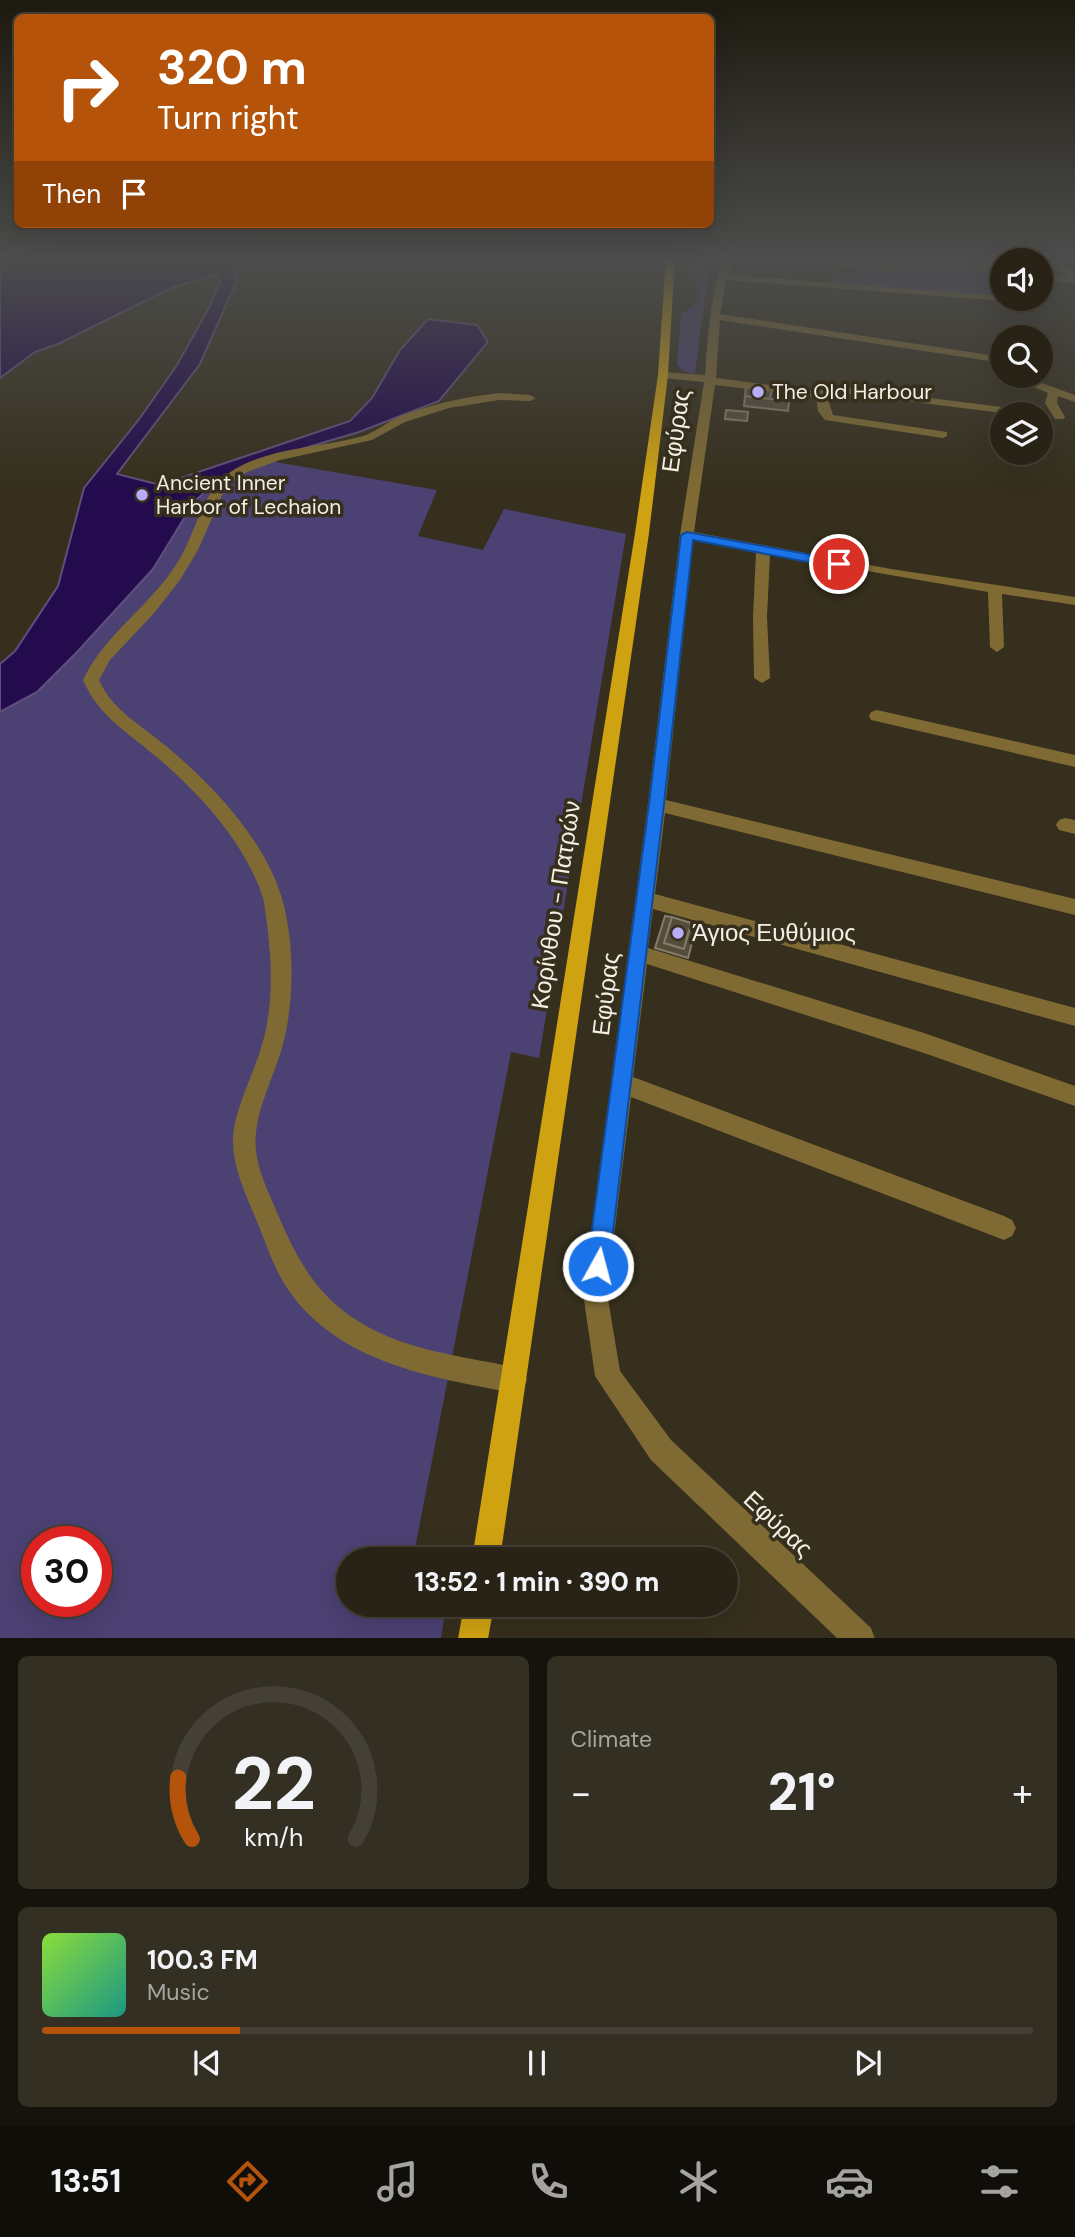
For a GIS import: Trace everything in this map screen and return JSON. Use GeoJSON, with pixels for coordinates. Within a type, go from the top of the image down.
{"type":"FeatureCollection","features":[{"type":"Feature","properties":{"kind":"main road","name":"Κορίνθου - Πατρών"},"geometry":{"type":"LineString","coordinates":[[488,1547],[642,533],[663,375],[666,333]]}},
{"type":"Feature","properties":{"kind":"main road"},"geometry":{"type":"LineString","coordinates":[[473,1638],[477,1617]]}},
{"type":"Feature","properties":{"kind":"street","name":"Εφύρας"},"geometry":{"type":"LineString","coordinates":[[714,333],[710,380],[687,535],[657,804],[595,1293],[608,1376],[662,1450],[859,1638]]}},
{"type":"Feature","properties":{"kind":"street"},"geometry":{"type":"LineString","coordinates":[[831,333],[990,357]]}},
{"type":"Feature","properties":{"kind":"street"},"geometry":{"type":"LineString","coordinates":[[874,340],[990,347]]}},
{"type":"Feature","properties":{"kind":"street"},"geometry":{"type":"LineString","coordinates":[[663,375],[821,394],[850,391],[990,408]]}},
{"type":"Feature","properties":{"kind":"street"},"geometry":{"type":"LineString","coordinates":[[1045,388],[1059,417]]}},
{"type":"Feature","properties":{"kind":"street"},"geometry":{"type":"LineString","coordinates":[[1052,388],[1075,398]]}},
{"type":"Feature","properties":{"kind":"street"},"geometry":{"type":"LineString","coordinates":[[821,394],[824,411],[830,418],[943,434]]}},
{"type":"Feature","properties":{"kind":"street"},"geometry":{"type":"LineString","coordinates":[[514,1380],[415,1359],[381,1348],[345,1329],[298,1283],[272,1230],[250,1175],[244,1150],[251,1108],[280,1021],[283,960],[271,893],[254,855],[233,826],[166,755],[102,702],[91,680],[96,667],[151,607],[187,560],[209,509],[233,475],[282,458],[372,437],[399,421],[445,407],[496,396],[530,398]]}},
{"type":"Feature","properties":{"kind":"street"},"geometry":{"type":"LineString","coordinates":[[687,535],[995,590],[1075,601]]}},
{"type":"Feature","properties":{"kind":"street"},"geometry":{"type":"LineString","coordinates":[[762,678],[760,617],[763,549]]}},
{"type":"Feature","properties":{"kind":"street"},"geometry":{"type":"LineString","coordinates":[[995,590],[997,647]]}},
{"type":"Feature","properties":{"kind":"street"},"geometry":{"type":"LineString","coordinates":[[877,716],[1075,761]]}},
{"type":"Feature","properties":{"kind":"street"},"geometry":{"type":"LineString","coordinates":[[657,804],[1075,907]]}},
{"type":"Feature","properties":{"kind":"street"},"geometry":{"type":"LineString","coordinates":[[644,899],[1075,1017]]}},
{"type":"Feature","properties":{"kind":"street"},"geometry":{"type":"LineString","coordinates":[[638,953],[924,1043],[1075,1096]]}},
{"type":"Feature","properties":{"kind":"street"},"geometry":{"type":"LineString","coordinates":[[621,1083],[1004,1228]]}},
{"type":"Feature","properties":{"kind":"shaded area","name":"Ancient Inner Harbor of Lechaion"},"geometry":{"type":"Polygon","coordinates":[[[0,333],[79,333],[35,352],[0,378],[0,333]]]}},
{"type":"Feature","properties":{"kind":"shaded area","name":"Ancient Inner Harbor of Lechaion"},"geometry":{"type":"Polygon","coordinates":[[[195,333],[213,333],[200,364],[117,474],[160,485],[350,421],[372,398],[400,350],[415,333],[482,333],[488,342],[439,401],[359,432],[264,460],[220,478],[194,502],[153,569],[78,651],[37,692],[0,712],[0,664],[15,651],[58,586],[84,488],[140,418],[177,365],[195,333]]]}},
{"type":"Feature","properties":{"kind":"shaded area"},"geometry":{"type":"Polygon","coordinates":[[[680,333],[700,333],[695,374],[683,371],[677,365],[680,333]]]}},
{"type":"Feature","properties":{"kind":"shaded area"},"geometry":{"type":"Polygon","coordinates":[[[264,460],[437,490],[418,536],[483,550],[504,509],[626,534],[539,1058],[511,1052],[415,1547],[336,1547],[336,1617],[444,1617],[441,1638],[0,1638],[0,712],[37,692],[153,569],[194,502],[220,478],[264,460]]]}},
{"type":"Feature","properties":{"kind":"building","name":"The Old Harbour"},"geometry":{"type":"Polygon","coordinates":[[[746,386],[772,388],[770,399],[745,396],[746,386]]]}},
{"type":"Feature","properties":{"kind":"building"},"geometry":{"type":"Polygon","coordinates":[[[745,396],[789,401],[788,411],[744,406],[745,396]]]}},
{"type":"Feature","properties":{"kind":"building"},"geometry":{"type":"Polygon","coordinates":[[[726,410],[748,412],[747,421],[725,419],[726,410]]]}},
{"type":"Feature","properties":{"kind":"building"},"geometry":{"type":"Polygon","coordinates":[[[665,916],[672,917],[664,943],[684,949],[691,923],[697,924],[688,958],[655,948],[665,916]]]}},
{"type":"Feature","properties":{"kind":"building","name":"Άγιος Ευθύμιος"},"geometry":{"type":"Polygon","coordinates":[[[672,917],[691,923],[684,949],[664,943],[672,917]]]}},
{"type":"Feature","properties":{"kind":"place","name":"The Old Harbour"},"geometry":{"type":"Point","coordinates":[758,392]}},
{"type":"Feature","properties":{"kind":"place","name":"Ancient Inner Harbor of Lechaion"},"geometry":{"type":"Point","coordinates":[142,495]}},
{"type":"Feature","properties":{"kind":"place","name":"Άγιος Ευθύμιος"},"geometry":{"type":"Point","coordinates":[678,933]}},
{"type":"Feature","properties":{"kind":"route"},"geometry":{"type":"LineString","coordinates":[[598,1266],[657,804],[687,535],[839,564]]}}]}
